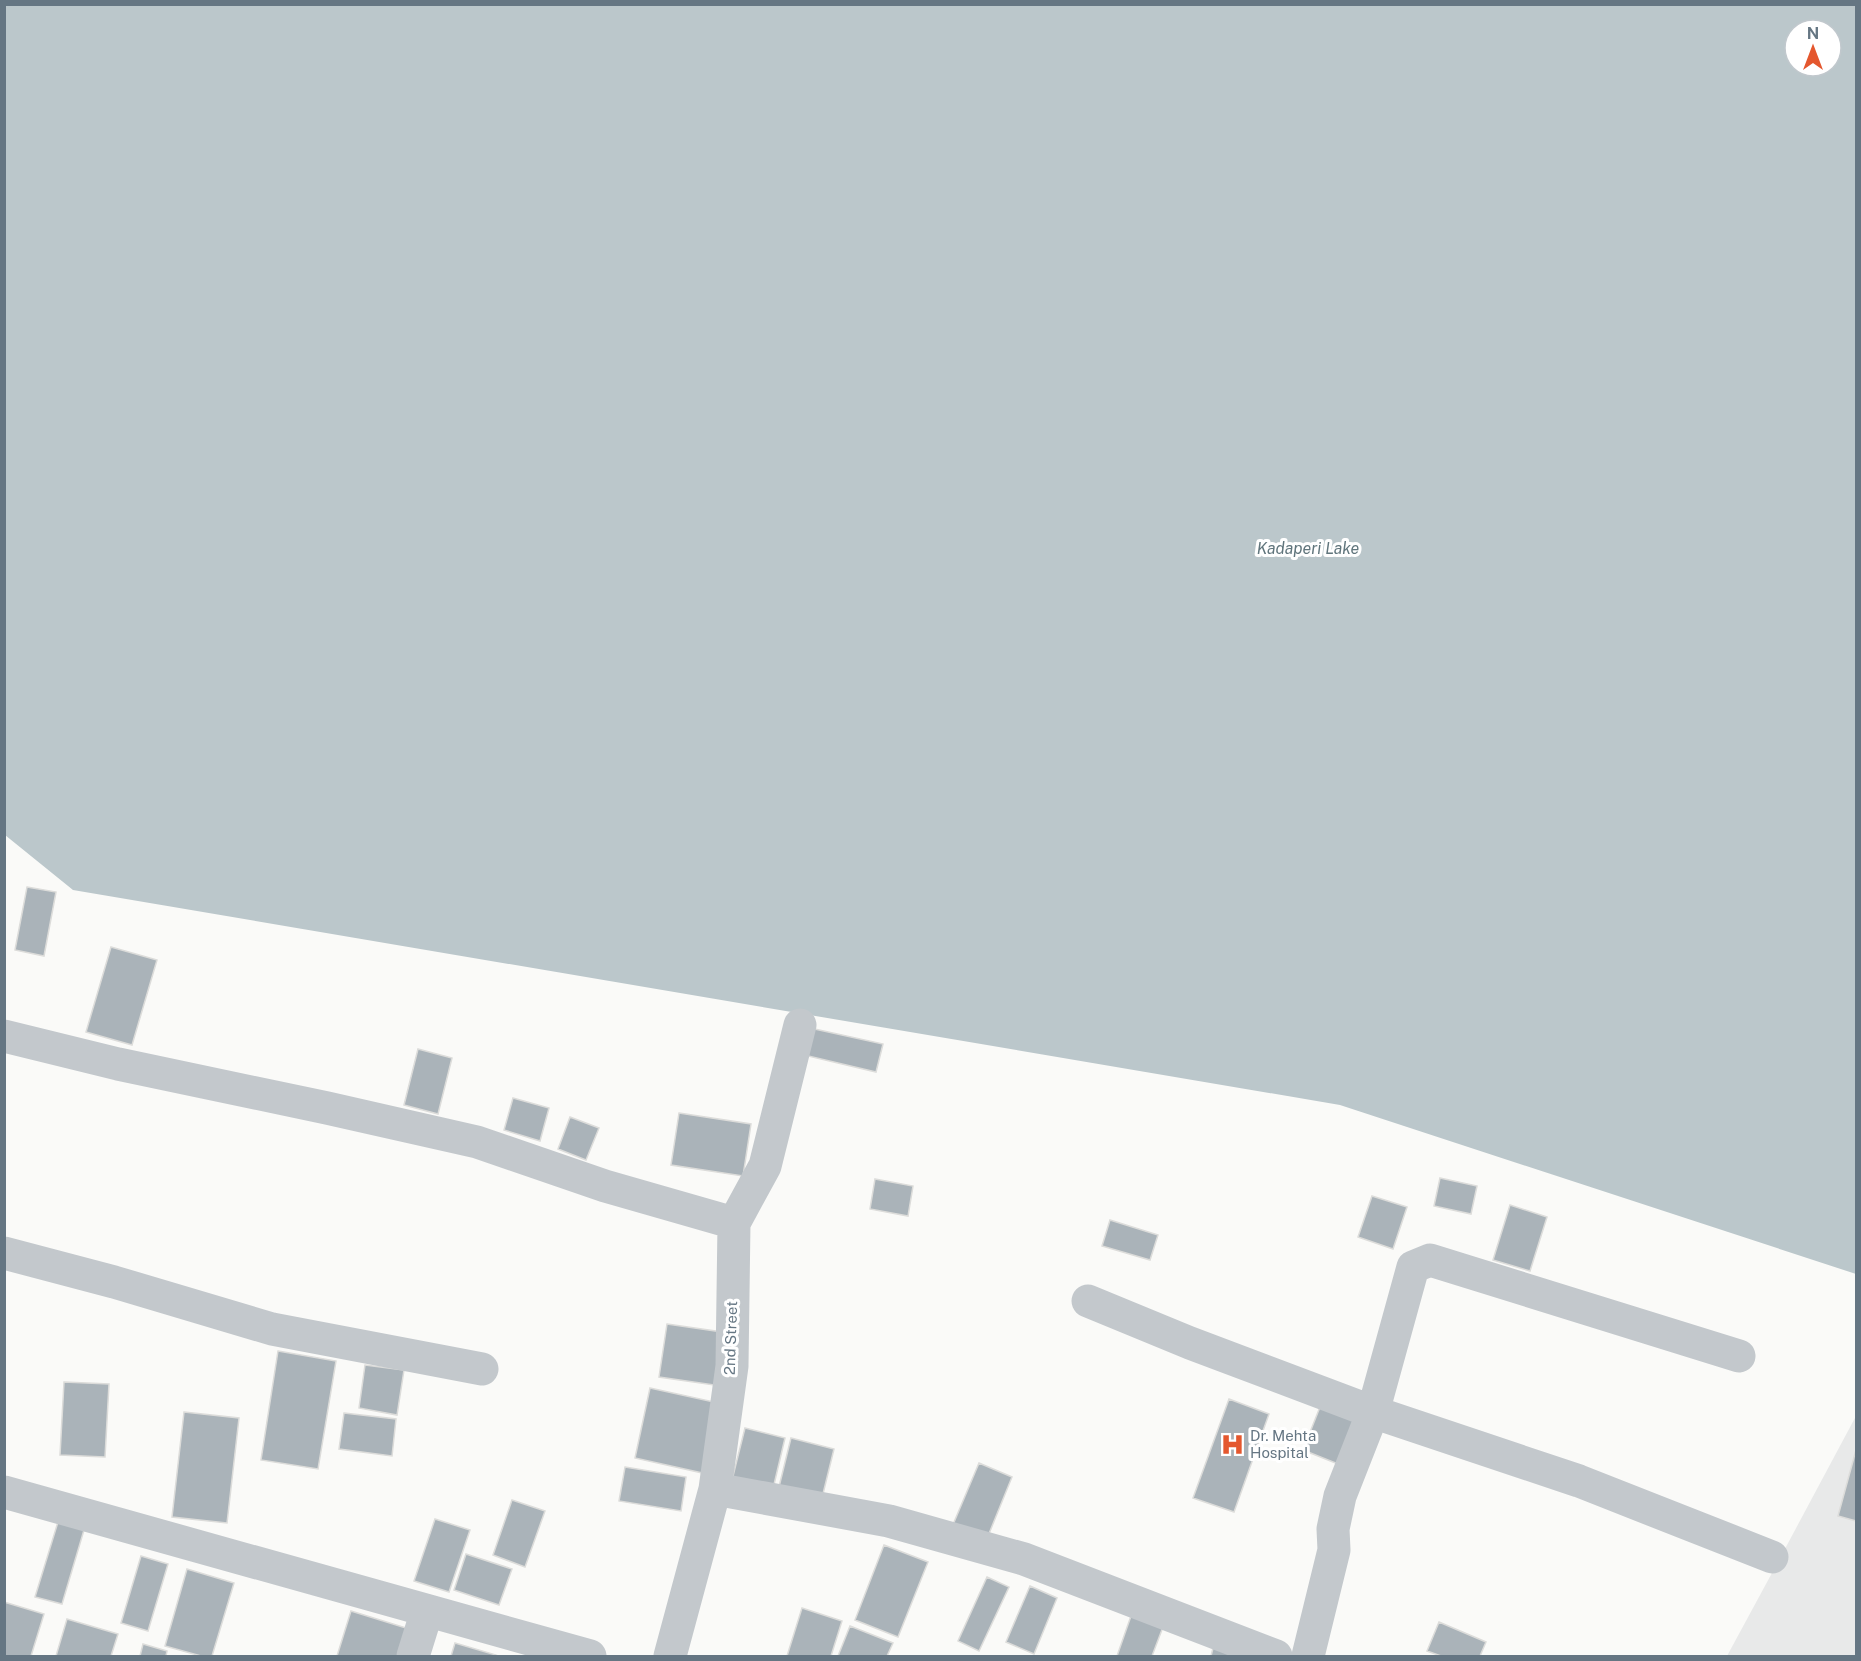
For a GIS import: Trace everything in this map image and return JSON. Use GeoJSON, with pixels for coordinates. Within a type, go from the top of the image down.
{"type":"FeatureCollection","features":[{"type":"Feature","properties":{"kind":"street","name":"2nd Street"},"geometry":{"type":"LineString","coordinates":[[670,1656],[715,1489],[732,1366],[734,1223],[765,1166],[800,1025]]}},
{"type":"Feature","properties":{"kind":"street"},"geometry":{"type":"LineString","coordinates":[[4,1036],[118,1064],[477,1142],[605,1186],[734,1223]]}},
{"type":"Feature","properties":{"kind":"street"},"geometry":{"type":"LineString","coordinates":[[4,1253],[114,1282],[272,1329],[482,1369]]}},
{"type":"Feature","properties":{"kind":"street"},"geometry":{"type":"LineString","coordinates":[[1308,1656],[1334,1550],[1333,1529],[1340,1496],[1373,1412],[1413,1267],[1430,1260],[1739,1356]]}},
{"type":"Feature","properties":{"kind":"street"},"geometry":{"type":"LineString","coordinates":[[1088,1301],[1190,1343],[1373,1412],[1579,1481],[1772,1557]]}},
{"type":"Feature","properties":{"kind":"street"},"geometry":{"type":"LineString","coordinates":[[715,1489],[889,1521],[1024,1559],[1276,1656]]}},
{"type":"Feature","properties":{"kind":"street"},"geometry":{"type":"LineString","coordinates":[[4,1492],[590,1656]]}},
{"type":"Feature","properties":{"kind":"street"},"geometry":{"type":"LineString","coordinates":[[413,1656],[427,1611]]}},
{"type":"Feature","properties":{"kind":"shaded area"},"geometry":{"type":"Polygon","coordinates":[[[1856,1416],[1856,1656],[1727,1656],[1779,1560],[1856,1416]]]}},
{"type":"Feature","properties":{"kind":"water","name":"Kadaperi Lake"},"geometry":{"type":"Polygon","coordinates":[[[4,5],[1856,5],[1856,1274],[1340,1105],[73,890],[5,835],[4,5]]]}},
{"type":"Feature","properties":{"kind":"building"},"geometry":{"type":"Polygon","coordinates":[[[27,887],[56,892],[44,956],[15,950],[27,887]]]}},
{"type":"Feature","properties":{"kind":"building"},"geometry":{"type":"Polygon","coordinates":[[[111,947],[157,960],[132,1045],[86,1032],[111,947]]]}},
{"type":"Feature","properties":{"kind":"building"},"geometry":{"type":"Polygon","coordinates":[[[810,1028],[883,1044],[876,1072],[804,1055],[810,1028]]]}},
{"type":"Feature","properties":{"kind":"building"},"geometry":{"type":"Polygon","coordinates":[[[418,1049],[452,1058],[438,1114],[404,1105],[418,1049]]]}},
{"type":"Feature","properties":{"kind":"building"},"geometry":{"type":"Polygon","coordinates":[[[513,1098],[549,1108],[540,1141],[504,1130],[513,1098]]]}},
{"type":"Feature","properties":{"kind":"building"},"geometry":{"type":"Polygon","coordinates":[[[679,1113],[751,1124],[743,1176],[671,1165],[679,1113]]]}},
{"type":"Feature","properties":{"kind":"building"},"geometry":{"type":"Polygon","coordinates":[[[570,1117],[599,1128],[586,1160],[558,1149],[570,1117]]]}},
{"type":"Feature","properties":{"kind":"building"},"geometry":{"type":"Polygon","coordinates":[[[1440,1178],[1477,1186],[1471,1214],[1434,1206],[1440,1178]]]}},
{"type":"Feature","properties":{"kind":"building"},"geometry":{"type":"Polygon","coordinates":[[[875,1179],[913,1186],[908,1216],[870,1209],[875,1179]]]}},
{"type":"Feature","properties":{"kind":"building"},"geometry":{"type":"Polygon","coordinates":[[[1372,1196],[1407,1207],[1393,1249],[1358,1237],[1372,1196]]]}},
{"type":"Feature","properties":{"kind":"building"},"geometry":{"type":"Polygon","coordinates":[[[1510,1205],[1547,1217],[1530,1271],[1493,1260],[1510,1205]]]}},
{"type":"Feature","properties":{"kind":"building"},"geometry":{"type":"Polygon","coordinates":[[[1110,1220],[1158,1235],[1150,1260],[1102,1246],[1110,1220]]]}},
{"type":"Feature","properties":{"kind":"building"},"geometry":{"type":"Polygon","coordinates":[[[667,1324],[729,1333],[721,1386],[659,1377],[667,1324]]]}},
{"type":"Feature","properties":{"kind":"building"},"geometry":{"type":"Polygon","coordinates":[[[278,1351],[336,1361],[318,1469],[261,1460],[278,1351]]]}},
{"type":"Feature","properties":{"kind":"building"},"geometry":{"type":"Polygon","coordinates":[[[365,1365],[404,1370],[397,1415],[359,1408],[365,1365]]]}},
{"type":"Feature","properties":{"kind":"building"},"geometry":{"type":"Polygon","coordinates":[[[64,1382],[109,1384],[105,1457],[60,1455],[64,1382]]]}},
{"type":"Feature","properties":{"kind":"building"},"geometry":{"type":"Polygon","coordinates":[[[650,1388],[723,1404],[707,1474],[635,1458],[650,1388]]]}},
{"type":"Feature","properties":{"kind":"building"},"geometry":{"type":"Polygon","coordinates":[[[1229,1399],[1269,1414],[1234,1512],[1193,1498],[1229,1399]]]}},
{"type":"Feature","properties":{"kind":"building"},"geometry":{"type":"Polygon","coordinates":[[[1320,1407],[1360,1423],[1343,1466],[1303,1450],[1320,1407]]]}},
{"type":"Feature","properties":{"kind":"building"},"geometry":{"type":"Polygon","coordinates":[[[184,1412],[239,1418],[227,1523],[172,1517],[184,1412]]]}},
{"type":"Feature","properties":{"kind":"building"},"geometry":{"type":"Polygon","coordinates":[[[344,1413],[396,1419],[392,1456],[339,1449],[344,1413]]]}},
{"type":"Feature","properties":{"kind":"building"},"geometry":{"type":"Polygon","coordinates":[[[745,1428],[785,1438],[772,1493],[731,1484],[745,1428]]]}},
{"type":"Feature","properties":{"kind":"building"},"geometry":{"type":"Polygon","coordinates":[[[791,1438],[834,1449],[820,1506],[777,1495],[791,1438]]]}},
{"type":"Feature","properties":{"kind":"building"},"geometry":{"type":"Polygon","coordinates":[[[1856,1450],[1856,1521],[1838,1516],[1856,1450]]]}},
{"type":"Feature","properties":{"kind":"building"},"geometry":{"type":"Polygon","coordinates":[[[979,1463],[1012,1477],[986,1541],[952,1527],[979,1463]]]}},
{"type":"Feature","properties":{"kind":"building"},"geometry":{"type":"Polygon","coordinates":[[[625,1467],[686,1477],[681,1511],[619,1501],[625,1467]]]}},
{"type":"Feature","properties":{"kind":"building"},"geometry":{"type":"Polygon","coordinates":[[[512,1500],[545,1511],[525,1567],[493,1555],[512,1500]]]}},
{"type":"Feature","properties":{"kind":"building"},"geometry":{"type":"Polygon","coordinates":[[[435,1519],[470,1530],[449,1592],[414,1581],[435,1519]]]}},
{"type":"Feature","properties":{"kind":"building"},"geometry":{"type":"Polygon","coordinates":[[[58,1522],[84,1530],[62,1604],[35,1597],[58,1522]]]}},
{"type":"Feature","properties":{"kind":"building"},"geometry":{"type":"Polygon","coordinates":[[[884,1545],[928,1562],[898,1637],[855,1620],[884,1545]]]}},
{"type":"Feature","properties":{"kind":"building"},"geometry":{"type":"Polygon","coordinates":[[[466,1554],[512,1569],[499,1605],[454,1590],[466,1554]]]}},
{"type":"Feature","properties":{"kind":"building"},"geometry":{"type":"Polygon","coordinates":[[[141,1556],[168,1564],[148,1631],[121,1623],[141,1556]]]}},
{"type":"Feature","properties":{"kind":"building"},"geometry":{"type":"Polygon","coordinates":[[[187,1569],[234,1583],[212,1656],[201,1656],[165,1646],[187,1569]]]}},
{"type":"Feature","properties":{"kind":"building"},"geometry":{"type":"Polygon","coordinates":[[[987,1577],[1009,1587],[979,1651],[958,1641],[987,1577]]]}},
{"type":"Feature","properties":{"kind":"building"},"geometry":{"type":"Polygon","coordinates":[[[1030,1586],[1057,1598],[1034,1654],[1006,1642],[1030,1586]]]}},
{"type":"Feature","properties":{"kind":"building"},"geometry":{"type":"Polygon","coordinates":[[[4,1602],[44,1614],[31,1656],[4,1656],[4,1602]]]}},
{"type":"Feature","properties":{"kind":"building"},"geometry":{"type":"Polygon","coordinates":[[[802,1608],[842,1621],[831,1656],[787,1656],[802,1608]]]}},
{"type":"Feature","properties":{"kind":"building"},"geometry":{"type":"Polygon","coordinates":[[[351,1611],[406,1628],[398,1656],[337,1656],[351,1611]]]}},
{"type":"Feature","properties":{"kind":"building"},"geometry":{"type":"Polygon","coordinates":[[[1131,1616],[1163,1627],[1152,1656],[1117,1656],[1131,1616]]]}},
{"type":"Feature","properties":{"kind":"building"},"geometry":{"type":"Polygon","coordinates":[[[67,1619],[118,1634],[111,1656],[56,1656],[67,1619]]]}},
{"type":"Feature","properties":{"kind":"building"},"geometry":{"type":"Polygon","coordinates":[[[1439,1622],[1486,1642],[1480,1656],[1441,1656],[1427,1651],[1439,1622]]]}},
{"type":"Feature","properties":{"kind":"building"},"geometry":{"type":"Polygon","coordinates":[[[850,1626],[893,1643],[887,1656],[838,1656],[850,1626]]]}},
{"type":"Feature","properties":{"kind":"building"},"geometry":{"type":"Polygon","coordinates":[[[455,1643],[496,1655],[451,1656],[455,1643]]]}},
{"type":"Feature","properties":{"kind":"building"},"geometry":{"type":"Polygon","coordinates":[[[143,1644],[167,1651],[166,1656],[140,1656],[143,1644]]]}},
{"type":"Feature","properties":{"kind":"building"},"geometry":{"type":"Polygon","coordinates":[[[1213,1648],[1239,1656],[1211,1656],[1213,1648]]]}},
{"type":"Feature","properties":{"kind":"place","name":"Dr. Mehta Hospital"},"geometry":{"type":"Point","coordinates":[1232,1445]}}]}
